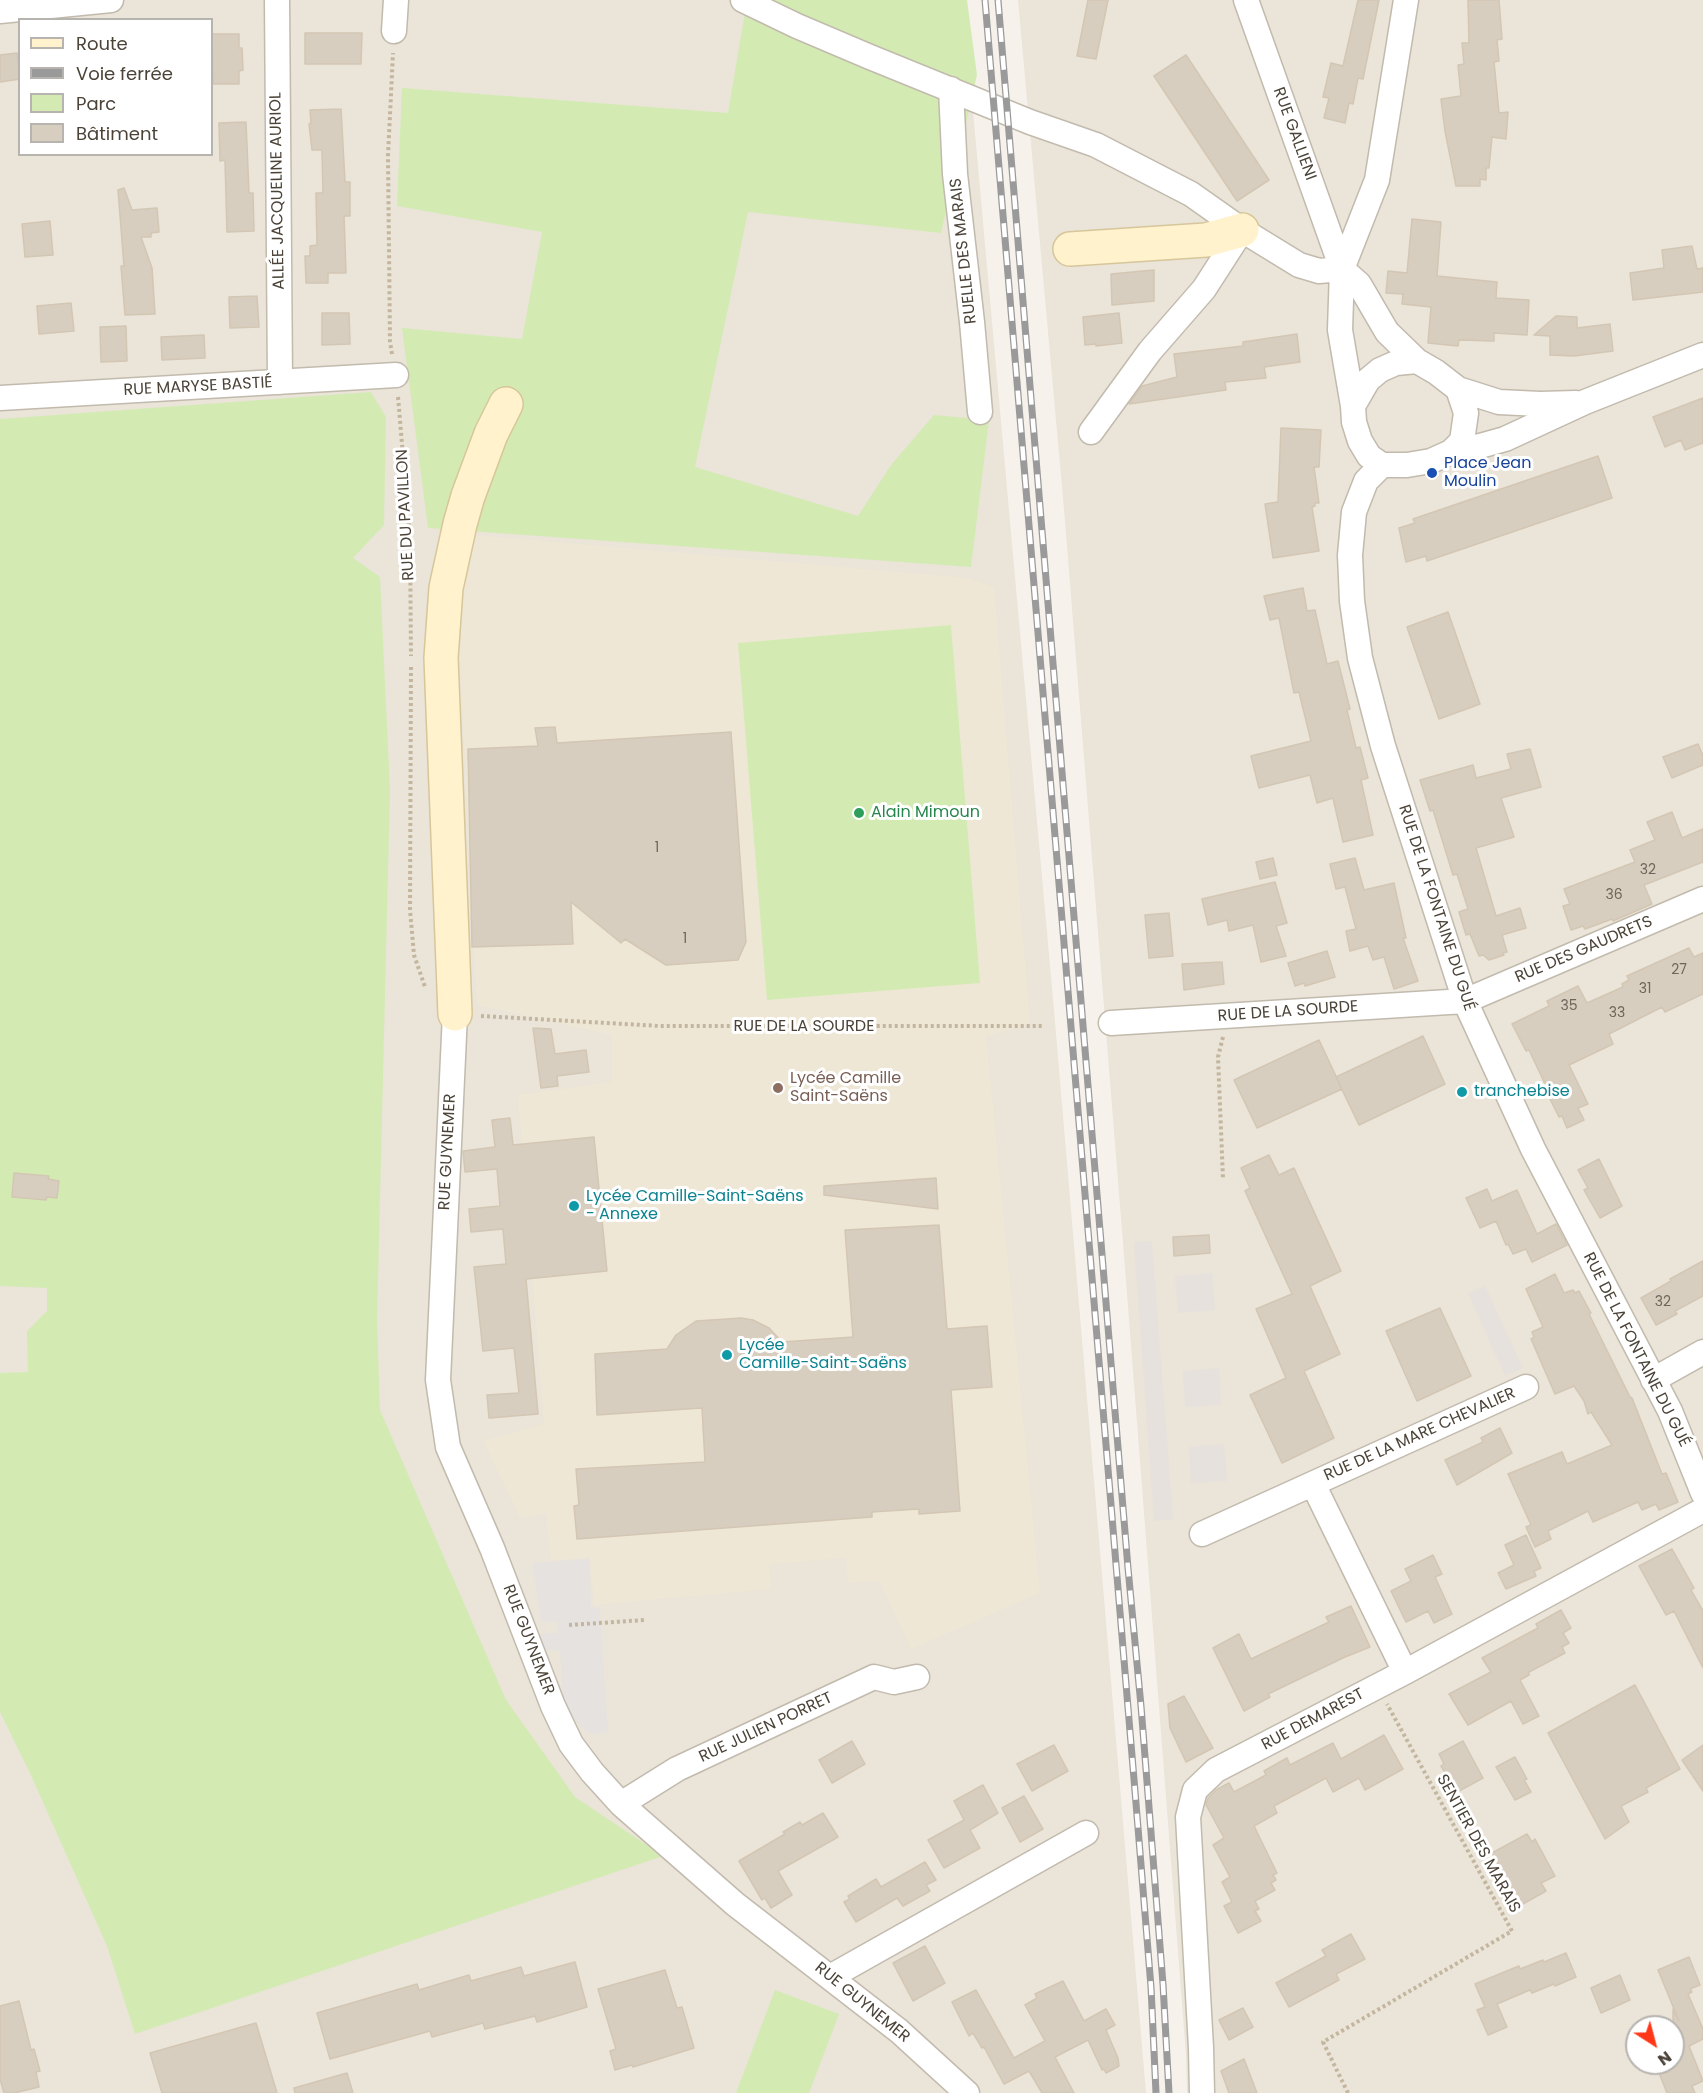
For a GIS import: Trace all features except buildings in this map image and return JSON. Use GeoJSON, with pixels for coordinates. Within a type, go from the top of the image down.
{"type":"FeatureCollection","features":[{"type":"Feature","properties":{"kind":"main road"},"geometry":{"type":"LineString","coordinates":[[1070,249],[1206,240],[1242,230]]}},
{"type":"Feature","properties":{"kind":"main road"},"geometry":{"type":"LineString","coordinates":[[456,1014],[441,658],[446,588],[468,496],[491,434],[506,404]]}},
{"type":"Feature","properties":{"kind":"street"},"geometry":{"type":"LineString","coordinates":[[0,11],[111,0]]}},
{"type":"Feature","properties":{"kind":"street","name":"ALLÉE JACQUELINE AURIOL"},"geometry":{"type":"LineString","coordinates":[[277,0],[280,382]]}},
{"type":"Feature","properties":{"kind":"street"},"geometry":{"type":"LineString","coordinates":[[394,31],[396,0]]}},
{"type":"Feature","properties":{"kind":"street"},"geometry":{"type":"LineString","coordinates":[[743,0],[870,57],[1030,122],[1096,145],[1191,194],[1242,230],[1299,265],[1318,271],[1342,269],[1377,180],[1406,0]]}},
{"type":"Feature","properties":{"kind":"street","name":"RUE GALLIENI"},"geometry":{"type":"LineString","coordinates":[[1246,0],[1342,269],[1340,330],[1353,406]]}},
{"type":"Feature","properties":{"kind":"street","name":"RUELLE DES MARAIS"},"geometry":{"type":"LineString","coordinates":[[951,89],[955,174],[980,412]]}},
{"type":"Feature","properties":{"kind":"street"},"geometry":{"type":"LineString","coordinates":[[1091,432],[1150,351],[1204,289],[1242,230]]}},
{"type":"Feature","properties":{"kind":"street","name":"RUE GALLIENI"},"geometry":{"type":"LineString","coordinates":[[1342,269],[1359,284],[1388,332],[1417,361]]}},
{"type":"Feature","properties":{"kind":"street"},"geometry":{"type":"LineString","coordinates":[[1585,402],[1539,404],[1498,402],[1458,389],[1417,361],[1396,363],[1380,370],[1368,380],[1353,406],[1354,422],[1360,441],[1369,456],[1382,465],[1407,465],[1431,461],[1451,452],[1504,439],[1546,422],[1585,402],[1700,364]]}},
{"type":"Feature","properties":{"kind":"street","name":"RUE MARYSE BASTIÉ"},"geometry":{"type":"LineString","coordinates":[[0,398],[396,375]]}},
{"type":"Feature","properties":{"kind":"street"},"geometry":{"type":"LineString","coordinates":[[1451,452],[1462,441],[1466,413],[1458,389]]}},
{"type":"Feature","properties":{"kind":"street","name":"RUE DE LA FONTAINE DU GUÉ"},"geometry":{"type":"LineString","coordinates":[[1382,465],[1366,481],[1354,512],[1350,555],[1352,601],[1360,658],[1383,747],[1464,1001],[1533,1149],[1670,1411],[1703,1493]]}},
{"type":"Feature","properties":{"kind":"street","name":"RUE DES GAUDRETS"},"geometry":{"type":"LineString","coordinates":[[1464,1001],[1703,899]]}},
{"type":"Feature","properties":{"kind":"street","name":"RUE DE LA SOURDE"},"geometry":{"type":"LineString","coordinates":[[1111,1023],[1464,1001]]}},
{"type":"Feature","properties":{"kind":"street","name":"RUE GUYNEMER"},"geometry":{"type":"LineString","coordinates":[[456,1014],[438,1380],[448,1447],[492,1548],[553,1706],[571,1744],[621,1804],[735,1904],[898,2031],[967,2093]]}},
{"type":"Feature","properties":{"kind":"street"},"geometry":{"type":"LineString","coordinates":[[1653,1380],[1703,1352]]}},
{"type":"Feature","properties":{"kind":"street","name":"RUE DE LA MARE CHEVALIER"},"geometry":{"type":"LineString","coordinates":[[1202,1534],[1526,1387]]}},
{"type":"Feature","properties":{"kind":"street","name":"RUE DE LA MARE CHEVALIER"},"geometry":{"type":"LineString","coordinates":[[1313,1484],[1405,1672]]}},
{"type":"Feature","properties":{"kind":"street","name":"RUE DEMAREST"},"geometry":{"type":"LineString","coordinates":[[1202,2093],[1188,1817],[1195,1790],[1216,1770],[1405,1672],[1703,1510]]}},
{"type":"Feature","properties":{"kind":"street","name":"RUE JULIEN PORRET"},"geometry":{"type":"LineString","coordinates":[[621,1804],[677,1769],[874,1677],[894,1682],[917,1677]]}},
{"type":"Feature","properties":{"kind":"street"},"geometry":{"type":"LineString","coordinates":[[831,1977],[1086,1833]]}},
{"type":"Feature","properties":{"kind":"path","name":"RUE DU PAVILLON"},"geometry":{"type":"LineString","coordinates":[[394,31],[388,168],[390,342],[396,375],[410,539],[412,760],[410,910],[414,956],[426,993],[456,1014]]}},
{"type":"Feature","properties":{"kind":"path","name":"RUE DE LA SOURDE"},"geometry":{"type":"LineString","coordinates":[[456,1014],[660,1026],[1042,1026]]}},
{"type":"Feature","properties":{"kind":"path"},"geometry":{"type":"LineString","coordinates":[[1223,1179],[1218,1056],[1228,1016]]}},
{"type":"Feature","properties":{"kind":"path"},"geometry":{"type":"LineString","coordinates":[[569,1625],[645,1620]]}},
{"type":"Feature","properties":{"kind":"path","name":"SENTIER DES MARAIS"},"geometry":{"type":"LineString","coordinates":[[1348,2093],[1323,2043],[1512,1931],[1377,1686]]}},
{"type":"Feature","properties":{"kind":"shaded area"},"geometry":{"type":"Polygon","coordinates":[[[0,0],[963,0],[1054,1010],[1146,2093],[0,2093],[0,0]]]}},
{"type":"Feature","properties":{"kind":"shaded area"},"geometry":{"type":"Polygon","coordinates":[[[1018,0],[1703,0],[1703,2093],[1187,2093],[1186,2055],[1064,509],[1018,0]]]}},
{"type":"Feature","properties":{"kind":"shaded area","name":"Lycée Camille Saint-Saëns"},"geometry":{"type":"Polygon","coordinates":[[[453,533],[967,578],[994,587],[1030,1024],[986,1036],[1040,1593],[911,1649],[879,1581],[848,1583],[846,1558],[769,1564],[771,1589],[594,1605],[590,1557],[551,1561],[546,1513],[520,1518],[483,1441],[544,1424],[518,1095],[612,1082],[612,1035],[477,1005],[453,533]]]}},
{"type":"Feature","properties":{"kind":"shaded area"},"geometry":{"type":"Polygon","coordinates":[[[1152,1241],[1173,1519],[1154,1521],[1134,1242],[1152,1241]]]}},
{"type":"Feature","properties":{"kind":"shaded area"},"geometry":{"type":"Polygon","coordinates":[[[1212,1273],[1215,1310],[1178,1313],[1175,1276],[1212,1273]]]}},
{"type":"Feature","properties":{"kind":"shaded area"},"geometry":{"type":"Polygon","coordinates":[[[1485,1286],[1523,1368],[1505,1376],[1468,1293],[1485,1286]]]}},
{"type":"Feature","properties":{"kind":"shaded area"},"geometry":{"type":"Polygon","coordinates":[[[1219,1368],[1221,1405],[1185,1407],[1183,1371],[1219,1368]]]}},
{"type":"Feature","properties":{"kind":"shaded area"},"geometry":{"type":"Polygon","coordinates":[[[1224,1444],[1227,1481],[1191,1483],[1189,1447],[1224,1444]]]}},
{"type":"Feature","properties":{"kind":"shaded area"},"geometry":{"type":"Polygon","coordinates":[[[589,1559],[591,1607],[599,1608],[608,1732],[590,1734],[564,1712],[560,1650],[542,1650],[541,1634],[558,1633],[557,1622],[541,1622],[533,1563],[589,1559]]]}},
{"type":"Feature","properties":{"kind":"green space"},"geometry":{"type":"Polygon","coordinates":[[[747,0],[967,0],[977,75],[941,233],[748,212],[695,467],[858,516],[891,465],[934,415],[989,420],[971,567],[428,528],[402,328],[522,339],[542,232],[397,206],[402,88],[728,113],[747,0]]]}},
{"type":"Feature","properties":{"kind":"green space"},"geometry":{"type":"Polygon","coordinates":[[[371,392],[386,417],[384,525],[353,558],[380,577],[390,790],[377,1321],[380,1410],[506,1700],[575,1797],[663,1856],[135,2034],[107,1946],[30,1773],[0,1712],[0,1373],[28,1372],[27,1331],[47,1311],[47,1288],[0,1286],[0,419],[371,392]]]}},
{"type":"Feature","properties":{"kind":"green space","name":"Alain Mimoun"},"geometry":{"type":"Polygon","coordinates":[[[951,625],[980,983],[767,1000],[738,643],[951,625]]]}},
{"type":"Feature","properties":{"kind":"green space"},"geometry":{"type":"Polygon","coordinates":[[[775,1990],[839,2014],[809,2093],[736,2093],[775,1990]]]}},
{"type":"Feature","properties":{"kind":"railway"},"geometry":{"type":"LineString","coordinates":[[985,0],[1135,1791],[1151,1987],[1156,2093]]}},
{"type":"Feature","properties":{"kind":"railway"},"geometry":{"type":"LineString","coordinates":[[998,0],[1141,1706],[1163,1984],[1169,2093]]}},
{"type":"Feature","properties":{"kind":"place","name":"Place Jean Moulin"},"geometry":{"type":"Point","coordinates":[1432,473]}},
{"type":"Feature","properties":{"kind":"place","name":"Alain Mimoun"},"geometry":{"type":"Point","coordinates":[859,813]}},
{"type":"Feature","properties":{"kind":"place","name":"Lycée Camille Saint-Saëns"},"geometry":{"type":"Point","coordinates":[778,1088]}},
{"type":"Feature","properties":{"kind":"place","name":"tranchebise"},"geometry":{"type":"Point","coordinates":[1462,1092]}},
{"type":"Feature","properties":{"kind":"place","name":"Lycée Camille-Saint-Saëns - Annexe"},"geometry":{"type":"Point","coordinates":[574,1206]}},
{"type":"Feature","properties":{"kind":"place","name":"Lycée Camille-Saint-Saëns"},"geometry":{"type":"Point","coordinates":[727,1355]}}]}
